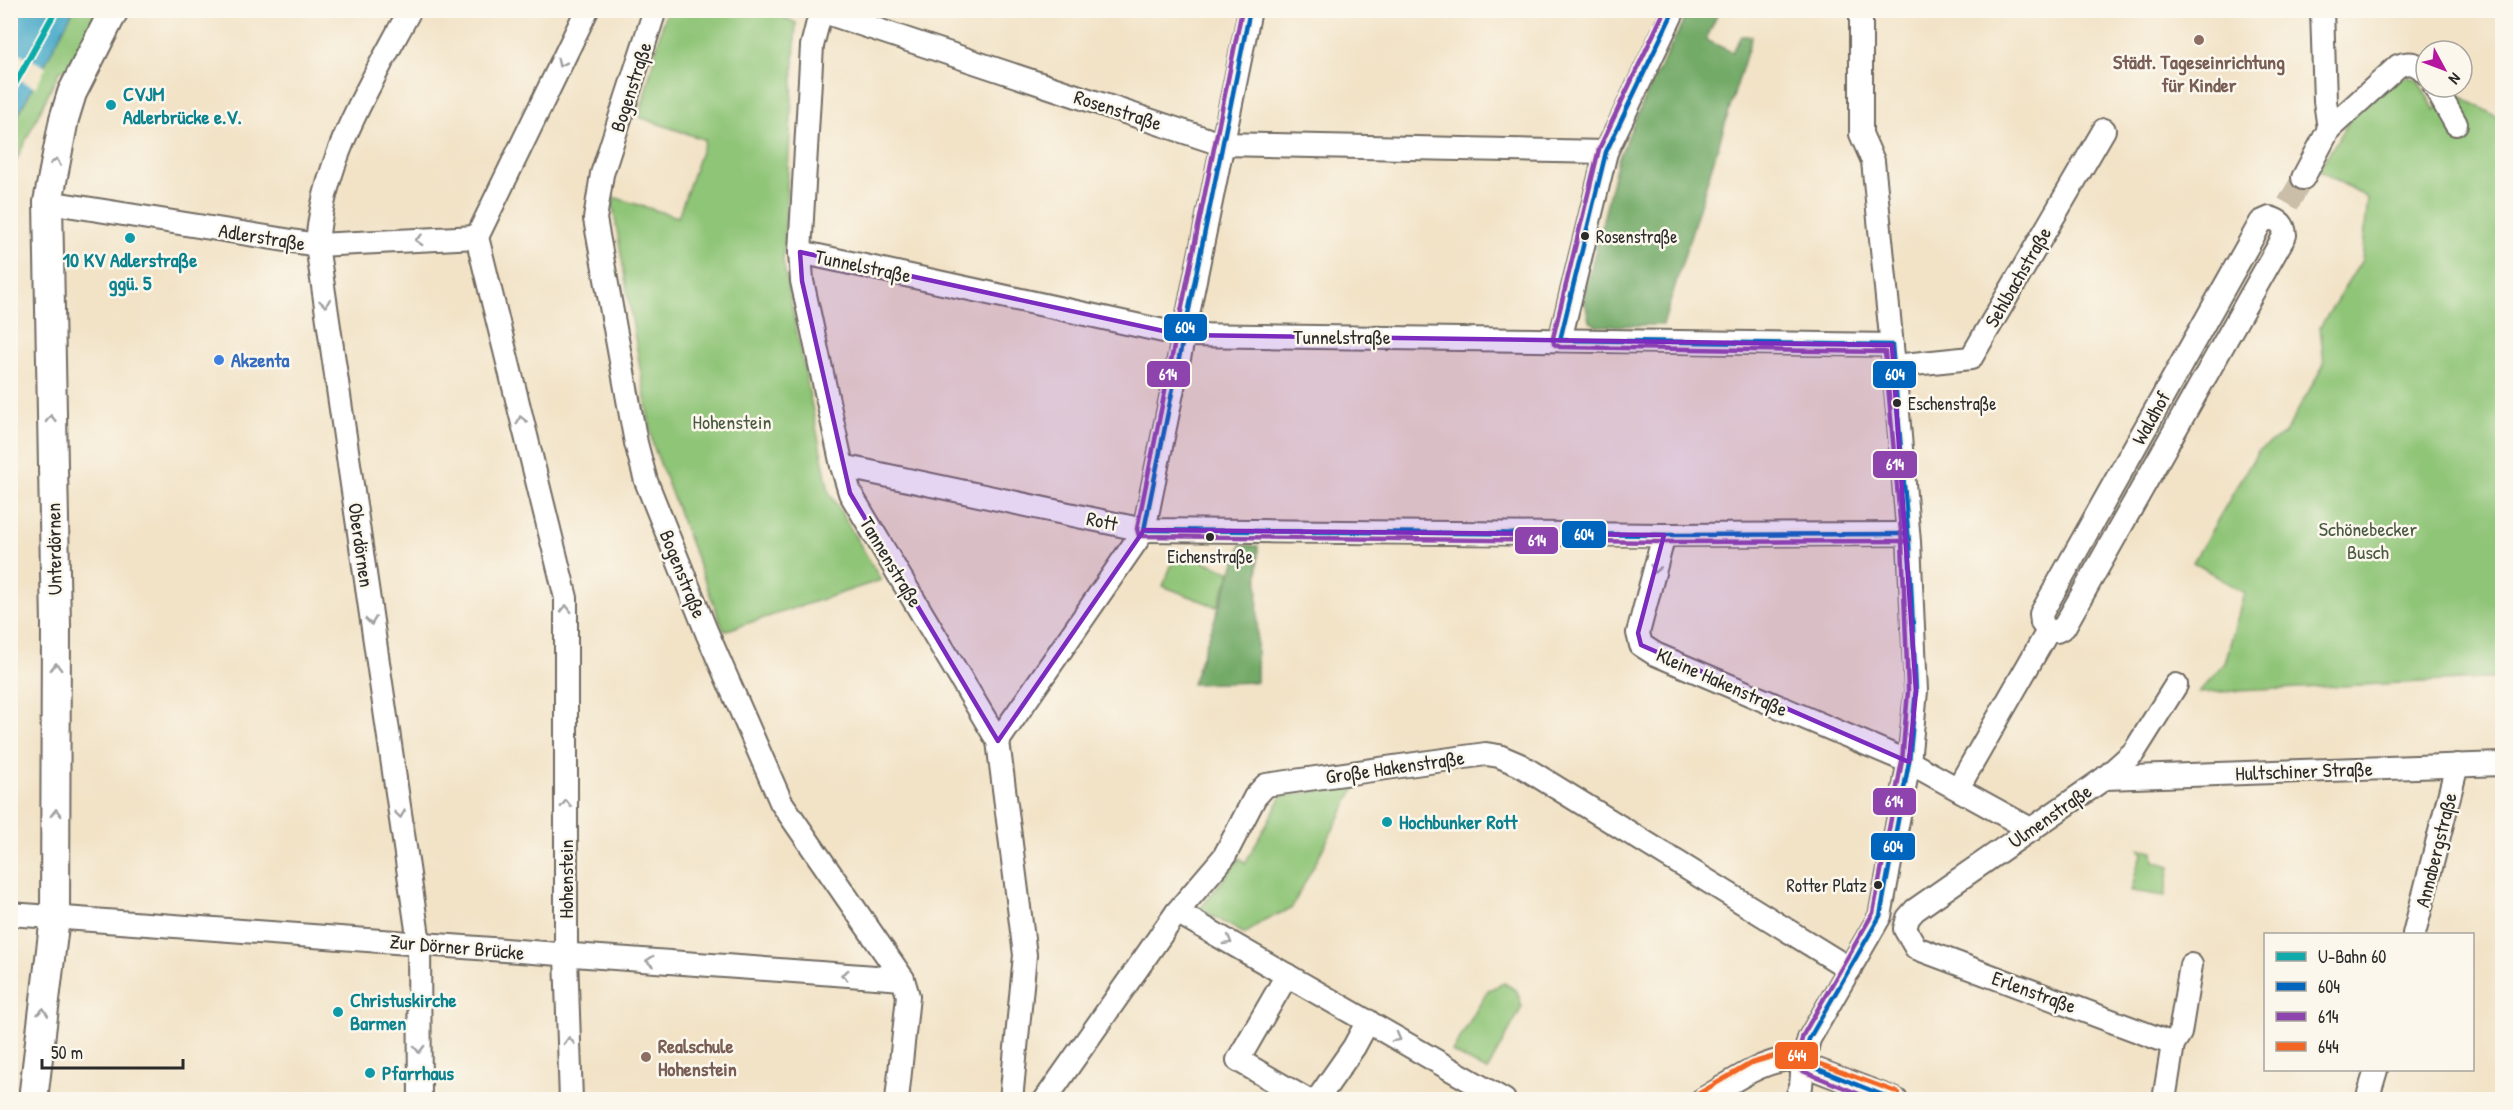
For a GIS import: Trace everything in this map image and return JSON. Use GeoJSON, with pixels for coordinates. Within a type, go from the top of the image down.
{"type":"FeatureCollection","features":[{"type":"Feature","properties":{"kind":"street","name":"Unterdörnen"},"geometry":{"type":"LineString","coordinates":[[35,1100],[34,1091],[55,917],[56,625],[48,202],[64,118],[72,93],[114,10]]}},
{"type":"Feature","properties":{"kind":"street","name":"Oberdörnen"},"geometry":{"type":"LineString","coordinates":[[410,10],[337,153],[318,223],[316,245],[419,943],[420,1100]]}},
{"type":"Feature","properties":{"kind":"street"},"geometry":{"type":"LineString","coordinates":[[477,237],[587,10]]}},
{"type":"Feature","properties":{"kind":"street","name":"Bogenstraße"},"geometry":{"type":"LineString","coordinates":[[655,10],[602,174],[595,219],[636,443],[646,481],[707,633],[781,802],[903,979],[908,996],[897,1100]]}},
{"type":"Feature","properties":{"kind":"street"},"geometry":{"type":"LineString","coordinates":[[998,741],[1144,530],[1250,10]]}},
{"type":"Feature","properties":{"kind":"street"},"geometry":{"type":"LineString","coordinates":[[1560,340],[1606,152],[1674,10]]}},
{"type":"Feature","properties":{"kind":"street"},"geometry":{"type":"LineString","coordinates":[[1796,1100],[1801,1086],[1803,1063],[1809,1039],[1880,916],[1909,762],[1917,691],[1908,534],[1893,356],[1873,161],[1861,134],[1862,10]]}},
{"type":"Feature","properties":{"kind":"street"},"geometry":{"type":"LineString","coordinates":[[2322,10],[2325,101],[2329,129]]}},
{"type":"Feature","properties":{"kind":"street","name":"Rosenstraße"},"geometry":{"type":"LineString","coordinates":[[821,11],[1221,144],[1606,152]]}},
{"type":"Feature","properties":{"kind":"street","name":"Tannenstraße"},"geometry":{"type":"LineString","coordinates":[[821,11],[812,46],[800,252],[802,281],[842,466],[850,493],[998,741],[1025,955],[1011,1100]]}},
{"type":"Feature","properties":{"kind":"street"},"geometry":{"type":"LineString","coordinates":[[2307,171],[2329,129],[2398,66],[2407,62],[2414,64]]}},
{"type":"Feature","properties":{"kind":"street"},"geometry":{"type":"LineString","coordinates":[[2442,99],[2456,124]]}},
{"type":"Feature","properties":{"kind":"street","name":"Sehlbachstraße"},"geometry":{"type":"LineString","coordinates":[[1893,356],[1971,358],[2104,130]]}},
{"type":"Feature","properties":{"kind":"street","name":"Adlerstraße"},"geometry":{"type":"LineString","coordinates":[[48,202],[316,245],[477,237]]}},
{"type":"Feature","properties":{"kind":"street","name":"Waldhof"},"geometry":{"type":"LineString","coordinates":[[1958,788],[2048,631],[2042,623],[2041,614],[2261,222],[2284,213]]}},
{"type":"Feature","properties":{"kind":"street","name":"Hohenstein"},"geometry":{"type":"LineString","coordinates":[[477,237],[566,598],[566,956],[571,1100]]}},
{"type":"Feature","properties":{"kind":"street","name":"Tunnelstraße"},"geometry":{"type":"LineString","coordinates":[[800,252],[1182,335],[1560,340],[1893,356]]}},
{"type":"Feature","properties":{"kind":"street","name":"Rott"},"geometry":{"type":"LineString","coordinates":[[842,466],[1144,530],[1664,535],[1908,534]]}},
{"type":"Feature","properties":{"kind":"street","name":"Kleine Hakenstraße"},"geometry":{"type":"LineString","coordinates":[[1664,535],[1638,633],[1641,645],[1654,654],[1909,762]]}},
{"type":"Feature","properties":{"kind":"street","name":"Ulmenstraße"},"geometry":{"type":"LineString","coordinates":[[1905,929],[1908,918],[1915,910],[2105,778],[2134,752],[2176,685]]}},
{"type":"Feature","properties":{"kind":"street","name":"Große Hakenstraße"},"geometry":{"type":"LineString","coordinates":[[1045,1100],[1177,912],[1224,857],[1255,797],[1266,785],[1486,754],[1499,756],[1520,765],[1850,969]]}},
{"type":"Feature","properties":{"kind":"street"},"geometry":{"type":"LineString","coordinates":[[1909,762],[2032,830]]}},
{"type":"Feature","properties":{"kind":"street","name":"Hultschiner Straße"},"geometry":{"type":"LineString","coordinates":[[2105,778],[2502,764]]}},
{"type":"Feature","properties":{"kind":"street","name":"Annabergstraße"},"geometry":{"type":"LineString","coordinates":[[2414,933],[2457,765]]}},
{"type":"Feature","properties":{"kind":"street"},"geometry":{"type":"LineString","coordinates":[[1177,912],[1504,1100]]}},
{"type":"Feature","properties":{"kind":"street","name":"Zur Dörner Brücke"},"geometry":{"type":"LineString","coordinates":[[10,914],[903,979]]}},
{"type":"Feature","properties":{"kind":"street","name":"Erlenstraße"},"geometry":{"type":"LineString","coordinates":[[1905,929],[1916,948],[2173,1044]]}},
{"type":"Feature","properties":{"kind":"street"},"geometry":{"type":"LineString","coordinates":[[2164,1100],[2173,1044],[2180,1033],[2191,965]]}},
{"type":"Feature","properties":{"kind":"street"},"geometry":{"type":"LineString","coordinates":[[1287,975],[1238,1060],[1307,1100]]}},
{"type":"Feature","properties":{"kind":"street"},"geometry":{"type":"LineString","coordinates":[[1317,1100],[1354,1047],[1368,1021]]}},
{"type":"Feature","properties":{"kind":"street"},"geometry":{"type":"LineString","coordinates":[[1702,1100],[1754,1070],[1775,1060],[1788,1059],[1896,1100]]}},
{"type":"Feature","properties":{"kind":"street"},"geometry":{"type":"LineString","coordinates":[[2367,1100],[2376,1071]]}},
{"type":"Feature","properties":{"kind":"highlighted area"},"geometry":{"type":"Polygon","coordinates":[[[800,252],[1182,335],[1892,345],[1916,691],[1909,762],[1641,645],[1638,633],[1664,535],[1144,530],[998,741],[850,493],[802,281],[800,252]]]}},
{"type":"Feature","properties":{"kind":"green space"},"geometry":{"type":"Polygon","coordinates":[[[72,11],[98,11],[66,70],[60,70],[11,171],[11,129],[72,11]]]}},
{"type":"Feature","properties":{"kind":"green space","name":"Hohenstein"},"geometry":{"type":"Polygon","coordinates":[[[666,11],[771,11],[796,23],[783,262],[829,492],[881,580],[724,631],[653,445],[613,206],[613,197],[678,217],[705,140],[639,117],[666,11]]]}},
{"type":"Feature","properties":{"kind":"green space"},"geometry":{"type":"Polygon","coordinates":[[[1689,11],[1719,11],[1706,40],[1732,52],[1741,36],[1752,36],[1663,325],[1597,326],[1589,321],[1584,297],[1618,159],[1649,89],[1689,11]]]}},
{"type":"Feature","properties":{"kind":"green space","name":"Schönebecker Busch"},"geometry":{"type":"Polygon","coordinates":[[[2399,76],[2414,78],[2414,99],[2429,99],[2435,110],[2445,99],[2466,99],[2502,120],[2502,678],[2198,693],[2225,663],[2244,593],[2193,562],[2258,451],[2285,433],[2324,364],[2320,327],[2362,260],[2368,198],[2318,170],[2355,113],[2399,76]]]}},
{"type":"Feature","properties":{"kind":"green space"},"geometry":{"type":"Polygon","coordinates":[[[1241,545],[1258,546],[1257,682],[1192,684],[1241,545]]]}},
{"type":"Feature","properties":{"kind":"green space"},"geometry":{"type":"Polygon","coordinates":[[[1177,551],[1231,572],[1217,607],[1163,586],[1177,551]]]}},
{"type":"Feature","properties":{"kind":"green space"},"geometry":{"type":"Polygon","coordinates":[[[1356,786],[1291,909],[1264,920],[1245,934],[1200,909],[1240,858],[1245,863],[1282,796],[1356,786]]]}},
{"type":"Feature","properties":{"kind":"green space"},"geometry":{"type":"Polygon","coordinates":[[[2139,848],[2153,851],[2154,861],[2170,866],[2165,896],[2131,891],[2143,854],[2139,848]]]}},
{"type":"Feature","properties":{"kind":"green space"},"geometry":{"type":"Polygon","coordinates":[[[1504,983],[1517,991],[1522,1007],[1487,1071],[1452,1052],[1488,990],[1504,983]]]}},
{"type":"Feature","properties":{"kind":"water"},"geometry":{"type":"Polygon","coordinates":[[[12,10],[73,11],[11,128],[10,13],[12,10]]]}},
{"type":"Feature","properties":{"kind":"pier"},"geometry":{"type":"Polygon","coordinates":[[[11,49],[46,67],[35,88],[11,75],[11,49]]]}},
{"type":"Feature","properties":{"kind":"tunnel"},"geometry":{"type":"LineString","coordinates":[[2288,204],[2303,178]]}},
{"type":"Feature","properties":{"kind":"metro line","name":"60"},"geometry":{"type":"LineString","coordinates":[[10,93],[56,10]]}},
{"type":"Feature","properties":{"kind":"transit line","name":"614"},"geometry":{"type":"LineString","coordinates":[[1242,10],[1137,529],[1139,536],[1664,542],[1908,541]]}},
{"type":"Feature","properties":{"kind":"transit line","name":"604"},"geometry":{"type":"LineString","coordinates":[[1250,10],[1144,530],[1664,535],[1908,534]]}},
{"type":"Feature","properties":{"kind":"transit line","name":"614"},"geometry":{"type":"LineString","coordinates":[[1665,10],[1599,149],[1553,338],[1554,344],[1560,347],[1885,352],[1902,542],[1908,691],[1902,761],[1873,913],[1803,1035],[1796,1061]]}},
{"type":"Feature","properties":{"kind":"transit line","name":"604"},"geometry":{"type":"LineString","coordinates":[[1674,10],[1606,152],[1560,340],[1892,345],[1909,542],[1916,691],[1909,762],[1880,916],[1809,1039],[1803,1063]]}},
{"type":"Feature","properties":{"kind":"transit line","name":"644"},"geometry":{"type":"LineString","coordinates":[[1698,1094],[1751,1063],[1788,1052],[1899,1093]]}},
{"type":"Feature","properties":{"kind":"transit line","name":"604"},"geometry":{"type":"LineString","coordinates":[[1803,1063],[1895,1100]]}},
{"type":"Feature","properties":{"kind":"transit line","name":"614"},"geometry":{"type":"LineString","coordinates":[[1800,1070],[1874,1100]]}},
{"type":"Feature","properties":{"kind":"place","name":"Städt. Tageseinrichtung für Kinder"},"geometry":{"type":"Point","coordinates":[2199,40]}},
{"type":"Feature","properties":{"kind":"place","name":"CVJM Adlerbrücke e.V."},"geometry":{"type":"Point","coordinates":[111,105]}},
{"type":"Feature","properties":{"kind":"place","name":"Rosenstraße"},"geometry":{"type":"Point","coordinates":[1585,236]}},
{"type":"Feature","properties":{"kind":"place","name":"10 KV Adlerstraße ggü. 5"},"geometry":{"type":"Point","coordinates":[130,238]}},
{"type":"Feature","properties":{"kind":"place","name":"Akzenta"},"geometry":{"type":"Point","coordinates":[219,360]}},
{"type":"Feature","properties":{"kind":"place","name":"Eschenstraße"},"geometry":{"type":"Point","coordinates":[1897,403]}},
{"type":"Feature","properties":{"kind":"place","name":"Eichenstraße"},"geometry":{"type":"Point","coordinates":[1210,537]}},
{"type":"Feature","properties":{"kind":"place","name":"Hochbunker Rott"},"geometry":{"type":"Point","coordinates":[1387,822]}},
{"type":"Feature","properties":{"kind":"place","name":"Rotter Platz"},"geometry":{"type":"Point","coordinates":[1878,885]}},
{"type":"Feature","properties":{"kind":"place","name":"Christuskirche Barmen"},"geometry":{"type":"Point","coordinates":[338,1012]}},
{"type":"Feature","properties":{"kind":"place","name":"Realschule Hohenstein"},"geometry":{"type":"Point","coordinates":[646,1057]}},
{"type":"Feature","properties":{"kind":"place","name":"Pfarrhaus"},"geometry":{"type":"Point","coordinates":[370,1073]}}]}
